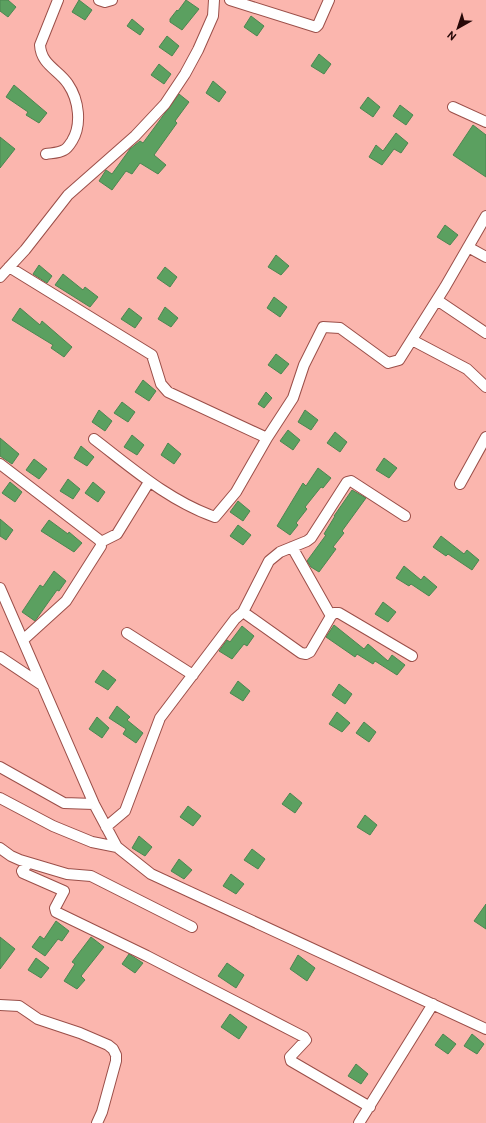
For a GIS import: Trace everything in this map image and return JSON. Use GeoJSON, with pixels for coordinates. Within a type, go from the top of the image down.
{"type":"FeatureCollection","features":[{"type":"Feature","properties":{"kind":"street"},"geometry":{"type":"LineString","coordinates":[[46,154],[66,149],[78,129],[76,102],[73,92],[67,83],[48,66],[40,49],[40,45],[58,0]]}},
{"type":"Feature","properties":{"kind":"street"},"geometry":{"type":"LineString","coordinates":[[99,0],[105,2],[112,0]]}},
{"type":"Feature","properties":{"kind":"street"},"geometry":{"type":"LineString","coordinates":[[214,0],[213,16],[198,50],[185,74],[164,104],[135,136],[68,195],[25,250],[3,273],[152,355],[160,384],[168,392],[267,438]]}},
{"type":"Feature","properties":{"kind":"street"},"geometry":{"type":"LineString","coordinates":[[230,0],[316,27],[318,26],[329,0]]}},
{"type":"Feature","properties":{"kind":"street"},"geometry":{"type":"LineString","coordinates":[[454,107],[486,122]]}},
{"type":"Feature","properties":{"kind":"street"},"geometry":{"type":"LineString","coordinates":[[94,439],[149,482],[200,512],[215,517],[236,492],[267,438],[294,398],[304,365],[324,327],[340,328],[388,363],[399,360],[437,300],[486,216]]}},
{"type":"Feature","properties":{"kind":"street"},"geometry":{"type":"LineString","coordinates":[[468,247],[486,257]]}},
{"type":"Feature","properties":{"kind":"street"},"geometry":{"type":"LineString","coordinates":[[437,300],[486,333]]}},
{"type":"Feature","properties":{"kind":"street"},"geometry":{"type":"LineString","coordinates":[[412,340],[467,369],[486,387]]}},
{"type":"Feature","properties":{"kind":"street"},"geometry":{"type":"LineString","coordinates":[[460,484],[486,436]]}},
{"type":"Feature","properties":{"kind":"street"},"geometry":{"type":"LineString","coordinates":[[0,464],[101,542]]}},
{"type":"Feature","properties":{"kind":"street"},"geometry":{"type":"LineString","coordinates":[[106,827],[125,811],[160,718],[235,619],[242,612],[269,561],[274,556],[311,538],[347,482],[350,481],[405,516]]}},
{"type":"Feature","properties":{"kind":"street"},"geometry":{"type":"LineString","coordinates":[[23,640],[70,597],[101,542],[117,534],[149,482]]}},
{"type":"Feature","properties":{"kind":"street"},"geometry":{"type":"LineString","coordinates":[[292,547],[331,616]]}},
{"type":"Feature","properties":{"kind":"street"},"geometry":{"type":"LineString","coordinates":[[0,588],[94,804],[118,847],[151,874],[486,1029]]}},
{"type":"Feature","properties":{"kind":"street"},"geometry":{"type":"LineString","coordinates":[[242,612],[301,653],[306,654],[310,652],[331,616],[334,613],[339,613],[412,656]]}},
{"type":"Feature","properties":{"kind":"street"},"geometry":{"type":"LineString","coordinates":[[127,633],[193,675]]}},
{"type":"Feature","properties":{"kind":"street"},"geometry":{"type":"LineString","coordinates":[[0,657],[42,684]]}},
{"type":"Feature","properties":{"kind":"street"},"geometry":{"type":"LineString","coordinates":[[0,767],[64,803],[94,804]]}},
{"type":"Feature","properties":{"kind":"street"},"geometry":{"type":"LineString","coordinates":[[0,798],[54,826],[92,842],[118,847]]}},
{"type":"Feature","properties":{"kind":"street"},"geometry":{"type":"LineString","coordinates":[[0,848],[15,858],[67,874],[91,876],[192,927]]}},
{"type":"Feature","properties":{"kind":"street"},"geometry":{"type":"LineString","coordinates":[[28,862],[22,871],[23,873],[64,891],[55,908],[56,912],[147,956],[304,1037],[306,1040],[290,1057],[291,1061],[370,1107]]}},
{"type":"Feature","properties":{"kind":"street"},"geometry":{"type":"LineString","coordinates":[[359,1123],[433,1004]]}},
{"type":"Feature","properties":{"kind":"street"},"geometry":{"type":"LineString","coordinates":[[0,1005],[19,1006],[38,1019],[88,1036],[108,1045],[113,1049],[116,1055],[116,1061],[102,1112],[97,1123]]}},
{"type":"Feature","properties":{"kind":"building"},"geometry":{"type":"Polygon","coordinates":[[[0,0],[8,0],[16,7],[8,17],[0,11],[0,0]]]}},
{"type":"Feature","properties":{"kind":"building"},"geometry":{"type":"Polygon","coordinates":[[[79,0],[92,10],[85,20],[72,12],[79,0]]]}},
{"type":"Feature","properties":{"kind":"building"},"geometry":{"type":"Polygon","coordinates":[[[186,0],[199,9],[182,30],[170,22],[170,19],[186,0]]]}},
{"type":"Feature","properties":{"kind":"building"},"geometry":{"type":"Polygon","coordinates":[[[251,16],[264,26],[257,36],[244,27],[251,16]]]}},
{"type":"Feature","properties":{"kind":"building"},"geometry":{"type":"Polygon","coordinates":[[[132,19],[144,29],[140,35],[127,26],[132,19]]]}},
{"type":"Feature","properties":{"kind":"building"},"geometry":{"type":"Polygon","coordinates":[[[167,36],[179,46],[172,56],[159,47],[167,36]]]}},
{"type":"Feature","properties":{"kind":"building"},"geometry":{"type":"Polygon","coordinates":[[[319,54],[331,64],[324,74],[311,66],[319,54]]]}},
{"type":"Feature","properties":{"kind":"building"},"geometry":{"type":"Polygon","coordinates":[[[159,64],[171,74],[164,84],[151,75],[159,64]]]}},
{"type":"Feature","properties":{"kind":"building"},"geometry":{"type":"Polygon","coordinates":[[[213,81],[226,92],[219,102],[206,93],[213,81]]]}},
{"type":"Feature","properties":{"kind":"building"},"geometry":{"type":"Polygon","coordinates":[[[14,85],[47,113],[39,123],[26,115],[28,112],[6,97],[14,85]]]}},
{"type":"Feature","properties":{"kind":"building"},"geometry":{"type":"Polygon","coordinates":[[[179,94],[189,102],[175,121],[177,123],[154,155],[166,165],[158,174],[140,163],[132,174],[126,171],[112,190],[99,181],[106,170],[112,174],[130,149],[140,141],[143,143],[179,94]]]}},
{"type":"Feature","properties":{"kind":"building"},"geometry":{"type":"Polygon","coordinates":[[[368,97],[380,107],[373,117],[360,108],[368,97]]]}},
{"type":"Feature","properties":{"kind":"building"},"geometry":{"type":"Polygon","coordinates":[[[400,105],[413,115],[406,125],[393,116],[400,105]]]}},
{"type":"Feature","properties":{"kind":"building"},"geometry":{"type":"Polygon","coordinates":[[[473,125],[486,135],[486,177],[453,155],[473,125]]]}},
{"type":"Feature","properties":{"kind":"building"},"geometry":{"type":"Polygon","coordinates":[[[396,133],[408,143],[401,153],[394,149],[382,165],[369,157],[376,145],[383,151],[396,133]]]}},
{"type":"Feature","properties":{"kind":"building"},"geometry":{"type":"Polygon","coordinates":[[[0,137],[15,149],[0,168],[0,137]]]}},
{"type":"Feature","properties":{"kind":"building"},"geometry":{"type":"Polygon","coordinates":[[[445,225],[458,235],[450,245],[437,237],[445,225]]]}},
{"type":"Feature","properties":{"kind":"building"},"geometry":{"type":"Polygon","coordinates":[[[276,255],[289,266],[281,275],[268,267],[276,255]]]}},
{"type":"Feature","properties":{"kind":"building"},"geometry":{"type":"Polygon","coordinates":[[[39,265],[52,276],[47,283],[33,274],[39,265]]]}},
{"type":"Feature","properties":{"kind":"building"},"geometry":{"type":"Polygon","coordinates":[[[165,267],[177,277],[170,287],[157,278],[165,267]]]}},
{"type":"Feature","properties":{"kind":"building"},"geometry":{"type":"Polygon","coordinates":[[[63,274],[83,290],[85,287],[98,297],[90,307],[55,285],[63,274]]]}},
{"type":"Feature","properties":{"kind":"building"},"geometry":{"type":"Polygon","coordinates":[[[274,297],[287,307],[280,317],[267,308],[274,297]]]}},
{"type":"Feature","properties":{"kind":"building"},"geometry":{"type":"Polygon","coordinates":[[[165,307],[178,318],[171,327],[158,319],[165,307]]]}},
{"type":"Feature","properties":{"kind":"building"},"geometry":{"type":"Polygon","coordinates":[[[20,308],[40,325],[42,321],[72,347],[64,357],[51,348],[53,345],[12,320],[20,308]]]}},
{"type":"Feature","properties":{"kind":"building"},"geometry":{"type":"Polygon","coordinates":[[[129,308],[142,318],[135,328],[121,319],[129,308]]]}},
{"type":"Feature","properties":{"kind":"building"},"geometry":{"type":"Polygon","coordinates":[[[276,354],[289,364],[281,374],[268,365],[276,354]]]}},
{"type":"Feature","properties":{"kind":"building"},"geometry":{"type":"Polygon","coordinates":[[[143,380],[156,391],[149,401],[135,392],[143,380]]]}},
{"type":"Feature","properties":{"kind":"building"},"geometry":{"type":"Polygon","coordinates":[[[266,392],[272,398],[264,408],[258,404],[266,392]]]}},
{"type":"Feature","properties":{"kind":"building"},"geometry":{"type":"Polygon","coordinates":[[[122,402],[135,412],[128,422],[114,413],[122,402]]]}},
{"type":"Feature","properties":{"kind":"building"},"geometry":{"type":"Polygon","coordinates":[[[99,410],[112,421],[105,431],[92,422],[99,410]]]}},
{"type":"Feature","properties":{"kind":"building"},"geometry":{"type":"Polygon","coordinates":[[[305,410],[318,420],[311,430],[298,422],[305,410]]]}},
{"type":"Feature","properties":{"kind":"building"},"geometry":{"type":"Polygon","coordinates":[[[288,430],[300,440],[293,450],[280,441],[288,430]]]}},
{"type":"Feature","properties":{"kind":"building"},"geometry":{"type":"Polygon","coordinates":[[[335,432],[347,442],[340,452],[327,443],[335,432]]]}},
{"type":"Feature","properties":{"kind":"building"},"geometry":{"type":"Polygon","coordinates":[[[132,435],[144,445],[137,455],[124,447],[132,435]]]}},
{"type":"Feature","properties":{"kind":"building"},"geometry":{"type":"Polygon","coordinates":[[[0,438],[19,454],[12,464],[0,456],[0,438]]]}},
{"type":"Feature","properties":{"kind":"building"},"geometry":{"type":"Polygon","coordinates":[[[168,443],[181,454],[174,464],[161,455],[168,443]]]}},
{"type":"Feature","properties":{"kind":"building"},"geometry":{"type":"Polygon","coordinates":[[[81,446],[94,457],[87,466],[74,458],[81,446]]]}},
{"type":"Feature","properties":{"kind":"building"},"geometry":{"type":"Polygon","coordinates":[[[384,458],[397,468],[389,478],[376,470],[384,458]]]}},
{"type":"Feature","properties":{"kind":"building"},"geometry":{"type":"Polygon","coordinates":[[[34,459],[47,469],[39,479],[26,470],[34,459]]]}},
{"type":"Feature","properties":{"kind":"building"},"geometry":{"type":"Polygon","coordinates":[[[318,468],[331,478],[323,488],[321,487],[305,507],[307,509],[296,523],[298,525],[290,535],[277,526],[303,483],[306,486],[318,468]]]}},
{"type":"Feature","properties":{"kind":"building"},"geometry":{"type":"Polygon","coordinates":[[[68,479],[80,489],[73,499],[60,491],[68,479]]]}},
{"type":"Feature","properties":{"kind":"building"},"geometry":{"type":"Polygon","coordinates":[[[10,482],[22,492],[15,502],[2,493],[10,482]]]}},
{"type":"Feature","properties":{"kind":"building"},"geometry":{"type":"Polygon","coordinates":[[[93,482],[105,492],[98,502],[85,493],[93,482]]]}},
{"type":"Feature","properties":{"kind":"building"},"geometry":{"type":"Polygon","coordinates":[[[352,490],[366,498],[342,531],[344,533],[333,547],[336,549],[319,572],[311,567],[307,561],[326,535],[324,534],[334,516],[352,490]]]}},
{"type":"Feature","properties":{"kind":"building"},"geometry":{"type":"Polygon","coordinates":[[[238,501],[250,511],[243,521],[230,512],[238,501]]]}},
{"type":"Feature","properties":{"kind":"building"},"geometry":{"type":"Polygon","coordinates":[[[0,519],[13,530],[6,540],[0,536],[0,519]]]}},
{"type":"Feature","properties":{"kind":"building"},"geometry":{"type":"Polygon","coordinates":[[[49,520],[68,534],[69,532],[82,543],[74,552],[41,531],[49,520]]]}},
{"type":"Feature","properties":{"kind":"building"},"geometry":{"type":"Polygon","coordinates":[[[238,525],[251,535],[243,545],[230,536],[238,525]]]}},
{"type":"Feature","properties":{"kind":"building"},"geometry":{"type":"Polygon","coordinates":[[[441,536],[464,554],[467,550],[479,560],[472,570],[448,554],[446,556],[433,547],[441,536]]]}},
{"type":"Feature","properties":{"kind":"building"},"geometry":{"type":"Polygon","coordinates":[[[404,566],[421,580],[424,576],[437,587],[429,596],[411,584],[409,586],[396,578],[404,566]]]}},
{"type":"Feature","properties":{"kind":"building"},"geometry":{"type":"Polygon","coordinates":[[[54,571],[66,581],[59,591],[57,590],[35,621],[22,612],[40,585],[43,587],[54,571]]]}},
{"type":"Feature","properties":{"kind":"building"},"geometry":{"type":"Polygon","coordinates":[[[383,602],[396,612],[388,622],[375,614],[383,602]]]}},
{"type":"Feature","properties":{"kind":"building"},"geometry":{"type":"Polygon","coordinates":[[[334,625],[364,649],[368,644],[388,661],[392,655],[405,665],[397,675],[375,661],[373,664],[357,654],[355,657],[326,637],[334,625]]]}},
{"type":"Feature","properties":{"kind":"building"},"geometry":{"type":"Polygon","coordinates":[[[242,626],[254,636],[247,646],[244,644],[232,659],[219,651],[227,640],[230,642],[242,626]]]}},
{"type":"Feature","properties":{"kind":"building"},"geometry":{"type":"Polygon","coordinates":[[[103,670],[116,680],[108,690],[95,682],[103,670]]]}},
{"type":"Feature","properties":{"kind":"building"},"geometry":{"type":"Polygon","coordinates":[[[238,681],[250,691],[243,701],[230,693],[238,681]]]}},
{"type":"Feature","properties":{"kind":"building"},"geometry":{"type":"Polygon","coordinates":[[[339,684],[352,694],[345,704],[332,695],[339,684]]]}},
{"type":"Feature","properties":{"kind":"building"},"geometry":{"type":"Polygon","coordinates":[[[117,706],[130,717],[127,720],[143,733],[136,743],[123,734],[126,729],[109,718],[117,706]]]}},
{"type":"Feature","properties":{"kind":"building"},"geometry":{"type":"Polygon","coordinates":[[[337,712],[350,723],[342,732],[329,724],[337,712]]]}},
{"type":"Feature","properties":{"kind":"building"},"geometry":{"type":"Polygon","coordinates":[[[97,717],[109,728],[102,738],[89,729],[97,717]]]}},
{"type":"Feature","properties":{"kind":"building"},"geometry":{"type":"Polygon","coordinates":[[[364,722],[376,732],[369,742],[356,733],[364,722]]]}},
{"type":"Feature","properties":{"kind":"building"},"geometry":{"type":"Polygon","coordinates":[[[290,793],[302,803],[295,813],[282,804],[290,793]]]}},
{"type":"Feature","properties":{"kind":"building"},"geometry":{"type":"Polygon","coordinates":[[[188,806],[201,816],[193,826],[180,817],[188,806]]]}},
{"type":"Feature","properties":{"kind":"building"},"geometry":{"type":"Polygon","coordinates":[[[365,815],[377,825],[370,835],[357,827],[365,815]]]}},
{"type":"Feature","properties":{"kind":"building"},"geometry":{"type":"Polygon","coordinates":[[[139,836],[152,847],[145,856],[132,848],[139,836]]]}},
{"type":"Feature","properties":{"kind":"building"},"geometry":{"type":"Polygon","coordinates":[[[252,849],[265,859],[258,869],[244,860],[252,849]]]}},
{"type":"Feature","properties":{"kind":"building"},"geometry":{"type":"Polygon","coordinates":[[[179,859],[192,870],[184,879],[171,871],[179,859]]]}},
{"type":"Feature","properties":{"kind":"building"},"geometry":{"type":"Polygon","coordinates":[[[231,874],[244,884],[236,894],[223,886],[231,874]]]}},
{"type":"Feature","properties":{"kind":"building"},"geometry":{"type":"Polygon","coordinates":[[[486,904],[486,929],[474,921],[486,904]]]}},
{"type":"Feature","properties":{"kind":"building"},"geometry":{"type":"Polygon","coordinates":[[[56,921],[69,931],[62,941],[58,939],[45,956],[32,947],[40,936],[44,939],[56,921]]]}},
{"type":"Feature","properties":{"kind":"building"},"geometry":{"type":"Polygon","coordinates":[[[0,937],[15,949],[0,969],[0,937]]]}},
{"type":"Feature","properties":{"kind":"building"},"geometry":{"type":"Polygon","coordinates":[[[91,937],[104,947],[81,976],[85,980],[77,989],[64,981],[75,964],[72,962],[91,937]]]}},
{"type":"Feature","properties":{"kind":"building"},"geometry":{"type":"Polygon","coordinates":[[[129,954],[143,963],[135,973],[122,964],[129,954]]]}},
{"type":"Feature","properties":{"kind":"building"},"geometry":{"type":"Polygon","coordinates":[[[298,955],[315,968],[307,981],[290,969],[298,955]]]}},
{"type":"Feature","properties":{"kind":"building"},"geometry":{"type":"Polygon","coordinates":[[[36,958],[49,968],[41,978],[28,970],[36,958]]]}},
{"type":"Feature","properties":{"kind":"building"},"geometry":{"type":"Polygon","coordinates":[[[227,963],[244,975],[236,988],[218,976],[227,963]]]}},
{"type":"Feature","properties":{"kind":"building"},"geometry":{"type":"Polygon","coordinates":[[[230,1014],[247,1027],[239,1039],[221,1027],[230,1014]]]}},
{"type":"Feature","properties":{"kind":"building"},"geometry":{"type":"Polygon","coordinates":[[[443,1034],[456,1044],[448,1054],[435,1045],[443,1034]]]}},
{"type":"Feature","properties":{"kind":"building"},"geometry":{"type":"Polygon","coordinates":[[[472,1034],[484,1044],[477,1054],[464,1046],[472,1034]]]}},
{"type":"Feature","properties":{"kind":"building"},"geometry":{"type":"Polygon","coordinates":[[[356,1064],[368,1074],[361,1084],[348,1076],[356,1064]]]}}]}
